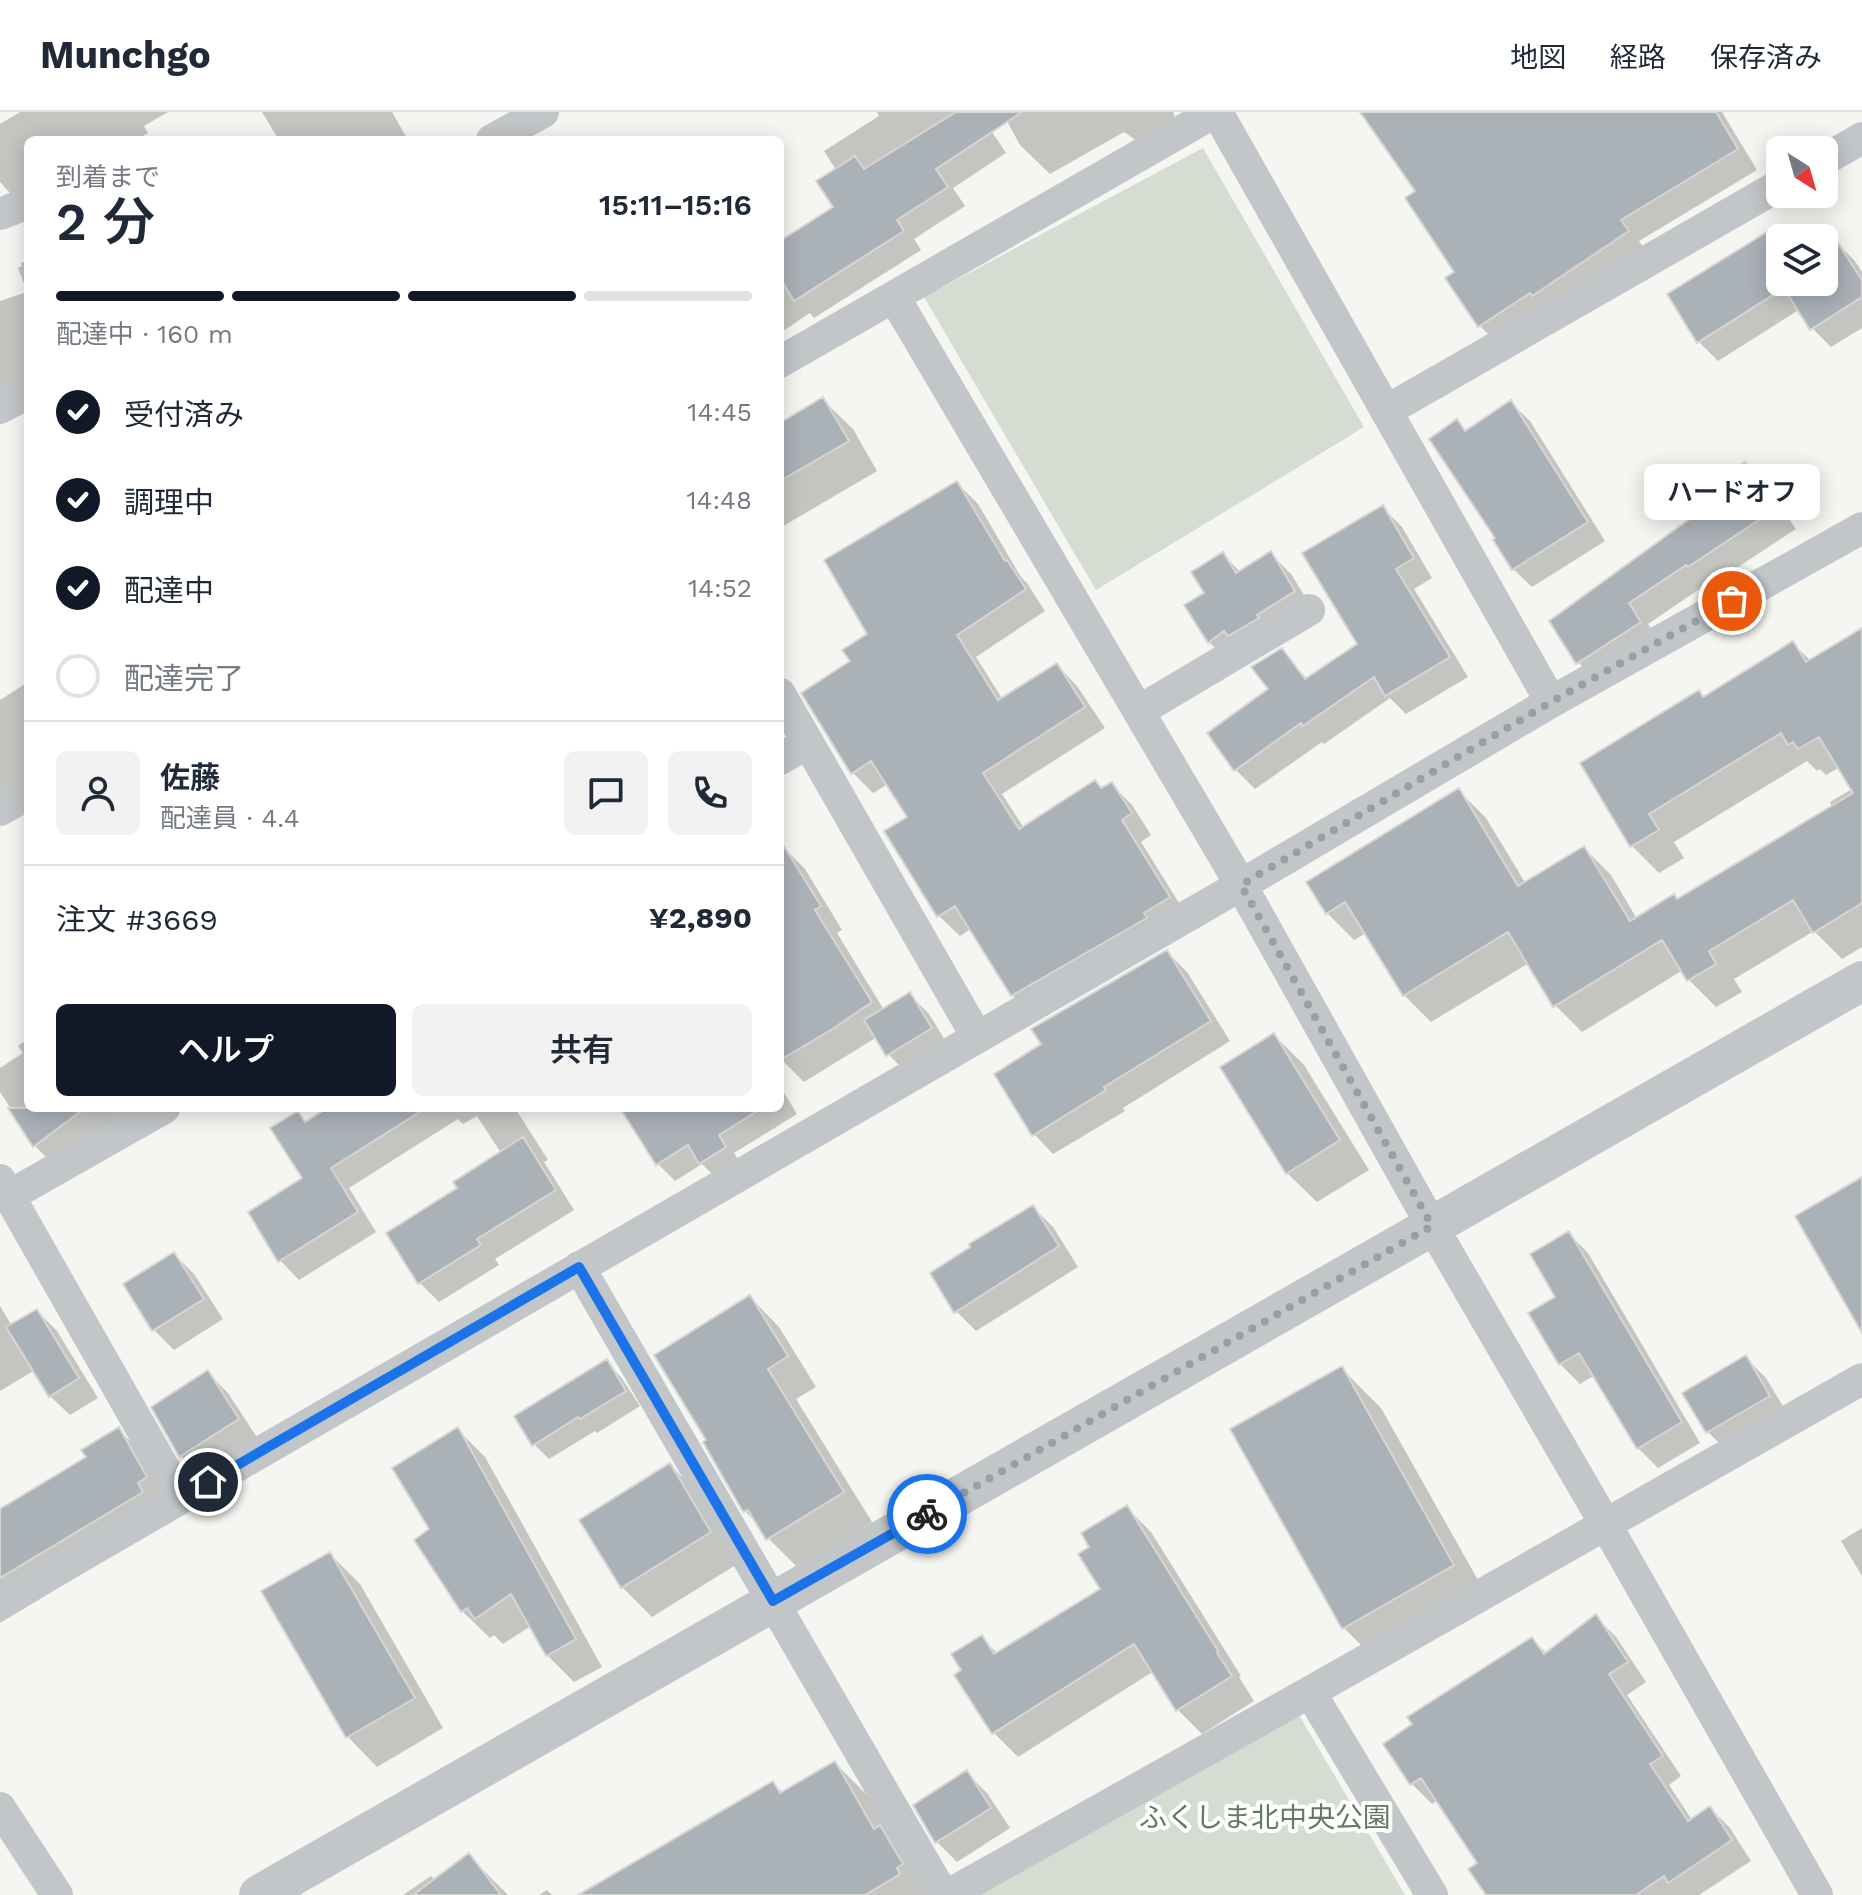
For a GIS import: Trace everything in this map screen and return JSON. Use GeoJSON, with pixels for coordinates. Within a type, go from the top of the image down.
{"type":"FeatureCollection","features":[{"type":"Feature","properties":{"kind":"street"},"geometry":{"type":"LineString","coordinates":[[499,136],[543,112]]}},
{"type":"Feature","properties":{"kind":"street"},"geometry":{"type":"LineString","coordinates":[[784,360],[1216,112],[1551,702]]}},
{"type":"Feature","properties":{"kind":"street"},"geometry":{"type":"LineString","coordinates":[[1838,152],[1862,138]]}},
{"type":"Feature","properties":{"kind":"street"},"geometry":{"type":"LineString","coordinates":[[1386,411],[1766,193]]}},
{"type":"Feature","properties":{"kind":"street"},"geometry":{"type":"LineString","coordinates":[[0,214],[24,205]]}},
{"type":"Feature","properties":{"kind":"street"},"geometry":{"type":"LineString","coordinates":[[894,297],[1241,885],[1432,1226],[1817,1895]]}},
{"type":"Feature","properties":{"kind":"street"},"geometry":{"type":"LineString","coordinates":[[0,408],[24,395]]}},
{"type":"Feature","properties":{"kind":"street"},"geometry":{"type":"LineString","coordinates":[[0,1603],[1241,885],[1551,702],[1862,528]]}},
{"type":"Feature","properties":{"kind":"street"},"geometry":{"type":"LineString","coordinates":[[1139,711],[1309,610]]}},
{"type":"Feature","properties":{"kind":"street"},"geometry":{"type":"LineString","coordinates":[[784,701],[977,1037]]}},
{"type":"Feature","properties":{"kind":"street"},"geometry":{"type":"LineString","coordinates":[[784,757],[808,743]]}},
{"type":"Feature","properties":{"kind":"street"},"geometry":{"type":"LineString","coordinates":[[0,810],[24,796]]}},
{"type":"Feature","properties":{"kind":"street"},"geometry":{"type":"LineString","coordinates":[[259,1895],[1862,981]]}},
{"type":"Feature","properties":{"kind":"street"},"geometry":{"type":"LineString","coordinates":[[156,1112],[4,1188],[181,1498]]}},
{"type":"Feature","properties":{"kind":"street"},"geometry":{"type":"LineString","coordinates":[[579,1267],[946,1895],[1862,1379]]}},
{"type":"Feature","properties":{"kind":"street"},"geometry":{"type":"LineString","coordinates":[[1310,1692],[1432,1895]]}},
{"type":"Feature","properties":{"kind":"street"},"geometry":{"type":"LineString","coordinates":[[0,1808],[57,1895]]}},
{"type":"Feature","properties":{"kind":"green space"},"geometry":{"type":"Polygon","coordinates":[[[1203,148],[1364,427],[1096,590],[924,297],[1203,148]]]}},
{"type":"Feature","properties":{"kind":"green space","name":"ふくしま北中央公園"},"geometry":{"type":"Polygon","coordinates":[[[1296,1710],[1405,1895],[965,1895],[1296,1710]]]}},
{"type":"Feature","properties":{"kind":"building"},"geometry":{"type":"Polygon","coordinates":[[[956,112],[1022,112],[936,169],[948,187],[897,220],[904,231],[794,301],[784,285],[784,238],[833,207],[816,181],[855,156],[864,169],[956,112]]]}},
{"type":"Feature","properties":{"kind":"building"},"geometry":{"type":"Polygon","coordinates":[[[1360,112],[1716,112],[1738,149],[1621,220],[1629,231],[1532,296],[1530,293],[1478,327],[1445,278],[1454,272],[1405,198],[1415,191],[1360,112]]]}},
{"type":"Feature","properties":{"kind":"building"},"geometry":{"type":"Polygon","coordinates":[[[1766,233],[1766,296],[1771,296],[1697,343],[1667,294],[1766,233]]]}},
{"type":"Feature","properties":{"kind":"building"},"geometry":{"type":"Polygon","coordinates":[[[1838,243],[1862,280],[1862,297],[1810,330],[1789,296],[1838,296],[1838,243]]]}},
{"type":"Feature","properties":{"kind":"building"},"geometry":{"type":"Polygon","coordinates":[[[823,397],[849,441],[784,479],[784,421],[823,397]]]}},
{"type":"Feature","properties":{"kind":"building"},"geometry":{"type":"Polygon","coordinates":[[[1511,400],[1588,522],[1512,570],[1493,540],[1495,538],[1429,439],[1457,419],[1465,431],[1511,400]]]}},
{"type":"Feature","properties":{"kind":"building"},"geometry":{"type":"Polygon","coordinates":[[[1745,462],[1777,508],[1629,603],[1641,622],[1576,664],[1549,621],[1717,499],[1709,486],[1745,462]]]}},
{"type":"Feature","properties":{"kind":"building"},"geometry":{"type":"Polygon","coordinates":[[[957,481],[1005,561],[1026,589],[957,635],[998,700],[1057,663],[1085,707],[983,773],[1019,829],[1095,780],[1101,788],[1112,782],[1132,813],[1122,820],[1170,897],[1144,913],[1147,918],[1011,996],[955,906],[937,917],[884,831],[907,817],[871,761],[851,774],[801,693],[850,661],[842,650],[867,634],[824,560],[957,481]]]}},
{"type":"Feature","properties":{"kind":"building"},"geometry":{"type":"Polygon","coordinates":[[[1383,505],[1414,558],[1396,569],[1450,657],[1385,696],[1374,677],[1303,726],[1301,723],[1234,771],[1207,733],[1268,689],[1251,667],[1282,648],[1305,679],[1357,644],[1302,553],[1383,505]]]}},
{"type":"Feature","properties":{"kind":"building"},"geometry":{"type":"Polygon","coordinates":[[[1271,551],[1295,591],[1257,615],[1259,618],[1228,636],[1224,631],[1208,643],[1184,605],[1204,593],[1191,572],[1223,552],[1236,573],[1271,551]]]}},
{"type":"Feature","properties":{"kind":"building"},"geometry":{"type":"Polygon","coordinates":[[[1862,628],[1862,903],[1813,933],[1793,900],[1709,951],[1716,964],[1687,981],[1662,940],[1553,1007],[1508,932],[1403,996],[1345,902],[1326,914],[1306,882],[1459,788],[1518,886],[1584,846],[1630,921],[1674,894],[1677,899],[1853,793],[1819,737],[1798,749],[1793,742],[1788,745],[1781,733],[1649,814],[1659,830],[1630,847],[1580,763],[1699,690],[1703,697],[1793,641],[1806,662],[1862,628]]]}},
{"type":"Feature","properties":{"kind":"building"},"geometry":{"type":"Polygon","coordinates":[[[784,846],[821,906],[815,910],[872,1002],[784,1058],[784,846]]]}},
{"type":"Feature","properties":{"kind":"building"},"geometry":{"type":"Polygon","coordinates":[[[1167,950],[1211,1021],[1032,1136],[994,1074],[1041,1044],[1031,1029],[1167,950]]]}},
{"type":"Feature","properties":{"kind":"building"},"geometry":{"type":"Polygon","coordinates":[[[910,992],[932,1028],[886,1056],[864,1020],[910,992]]]}},
{"type":"Feature","properties":{"kind":"building"},"geometry":{"type":"Polygon","coordinates":[[[1274,1033],[1340,1140],[1286,1174],[1220,1067],[1274,1033]]]}},
{"type":"Feature","properties":{"kind":"building"},"geometry":{"type":"Polygon","coordinates":[[[8,1108],[24,1108],[24,1112],[80,1112],[33,1147],[8,1108]]]}},
{"type":"Feature","properties":{"kind":"building"},"geometry":{"type":"Polygon","coordinates":[[[296,1112],[305,1122],[321,1112],[420,1112],[331,1168],[358,1212],[278,1262],[248,1212],[302,1178],[270,1128],[296,1112]]]}},
{"type":"Feature","properties":{"kind":"building"},"geometry":{"type":"Polygon","coordinates":[[[623,1112],[756,1112],[719,1135],[726,1147],[699,1164],[688,1145],[656,1165],[623,1112]]]}},
{"type":"Feature","properties":{"kind":"building"},"geometry":{"type":"Polygon","coordinates":[[[523,1137],[556,1190],[477,1239],[481,1245],[418,1284],[386,1233],[457,1188],[453,1182],[523,1137]]]}},
{"type":"Feature","properties":{"kind":"building"},"geometry":{"type":"Polygon","coordinates":[[[1862,1177],[1862,1333],[1795,1216],[1862,1177]]]}},
{"type":"Feature","properties":{"kind":"building"},"geometry":{"type":"Polygon","coordinates":[[[1033,1205],[1059,1246],[954,1313],[930,1273],[970,1247],[969,1244],[1033,1205]]]}},
{"type":"Feature","properties":{"kind":"building"},"geometry":{"type":"Polygon","coordinates":[[[1569,1231],[1682,1422],[1637,1449],[1579,1353],[1559,1365],[1528,1313],[1555,1297],[1530,1254],[1569,1231]]]}},
{"type":"Feature","properties":{"kind":"building"},"geometry":{"type":"Polygon","coordinates":[[[174,1252],[204,1299],[152,1331],[123,1284],[174,1252]]]}},
{"type":"Feature","properties":{"kind":"building"},"geometry":{"type":"Polygon","coordinates":[[[750,1295],[788,1356],[768,1369],[844,1492],[766,1540],[748,1510],[743,1512],[703,1442],[706,1440],[654,1355],[750,1295]]]}},
{"type":"Feature","properties":{"kind":"building"},"geometry":{"type":"Polygon","coordinates":[[[37,1309],[79,1378],[49,1397],[6,1327],[37,1309]]]}},
{"type":"Feature","properties":{"kind":"building"},"geometry":{"type":"Polygon","coordinates":[[[1746,1355],[1770,1396],[1706,1433],[1682,1393],[1746,1355]]]}},
{"type":"Feature","properties":{"kind":"building"},"geometry":{"type":"Polygon","coordinates":[[[607,1359],[626,1391],[532,1446],[514,1416],[607,1359]]]}},
{"type":"Feature","properties":{"kind":"building"},"geometry":{"type":"Polygon","coordinates":[[[1342,1366],[1454,1565],[1342,1629],[1230,1429],[1342,1366]]]}},
{"type":"Feature","properties":{"kind":"building"},"geometry":{"type":"Polygon","coordinates":[[[208,1370],[239,1419],[179,1457],[151,1407],[208,1370]]]}},
{"type":"Feature","properties":{"kind":"building"},"geometry":{"type":"Polygon","coordinates":[[[119,1427],[147,1477],[138,1483],[143,1492],[0,1578],[0,1509],[86,1457],[81,1450],[119,1427]]]}},
{"type":"Feature","properties":{"kind":"building"},"geometry":{"type":"Polygon","coordinates":[[[458,1427],[576,1639],[546,1656],[511,1594],[475,1619],[467,1608],[461,1612],[414,1540],[429,1529],[392,1468],[458,1427]]]}},
{"type":"Feature","properties":{"kind":"building"},"geometry":{"type":"Polygon","coordinates":[[[670,1463],[711,1532],[621,1588],[579,1520],[670,1463]]]}},
{"type":"Feature","properties":{"kind":"building"},"geometry":{"type":"Polygon","coordinates":[[[1127,1505],[1232,1676],[1176,1711],[1134,1644],[992,1734],[954,1675],[961,1670],[951,1654],[982,1635],[994,1654],[1100,1589],[1078,1554],[1089,1547],[1081,1533],[1127,1505]]]}},
{"type":"Feature","properties":{"kind":"building"},"geometry":{"type":"Polygon","coordinates":[[[330,1552],[415,1698],[346,1738],[261,1591],[330,1552]]]}},
{"type":"Feature","properties":{"kind":"building"},"geometry":{"type":"Polygon","coordinates":[[[1596,1614],[1628,1662],[1609,1674],[1663,1756],[1650,1764],[1688,1821],[1710,1806],[1732,1840],[1668,1883],[1664,1876],[1636,1895],[1486,1895],[1468,1869],[1477,1863],[1421,1778],[1410,1785],[1383,1744],[1412,1724],[1407,1717],[1532,1637],[1544,1654],[1596,1614]]]}},
{"type":"Feature","properties":{"kind":"building"},"geometry":{"type":"Polygon","coordinates":[[[835,1761],[874,1829],[880,1825],[903,1864],[897,1868],[900,1874],[865,1895],[578,1895],[773,1781],[780,1793],[835,1761]]]}},
{"type":"Feature","properties":{"kind":"building"},"geometry":{"type":"Polygon","coordinates":[[[967,1770],[991,1808],[935,1843],[913,1805],[967,1770]]]}},
{"type":"Feature","properties":{"kind":"building"},"geometry":{"type":"Polygon","coordinates":[[[469,1853],[501,1895],[413,1895],[469,1853]]]}},
{"type":"Feature","properties":{"kind":"way so far"},"geometry":{"type":"LineString","coordinates":[[927,1514],[1432,1226],[1241,885],[1551,702],[1732,601]]}},
{"type":"Feature","properties":{"kind":"place","name":"ハードオフ"},"geometry":{"type":"Point","coordinates":[1732,601]}},
{"type":"Feature","properties":{"kind":"route"},"geometry":{"type":"LineString","coordinates":[[208,1482],[579,1267],[773,1601],[927,1514]]}}]}
